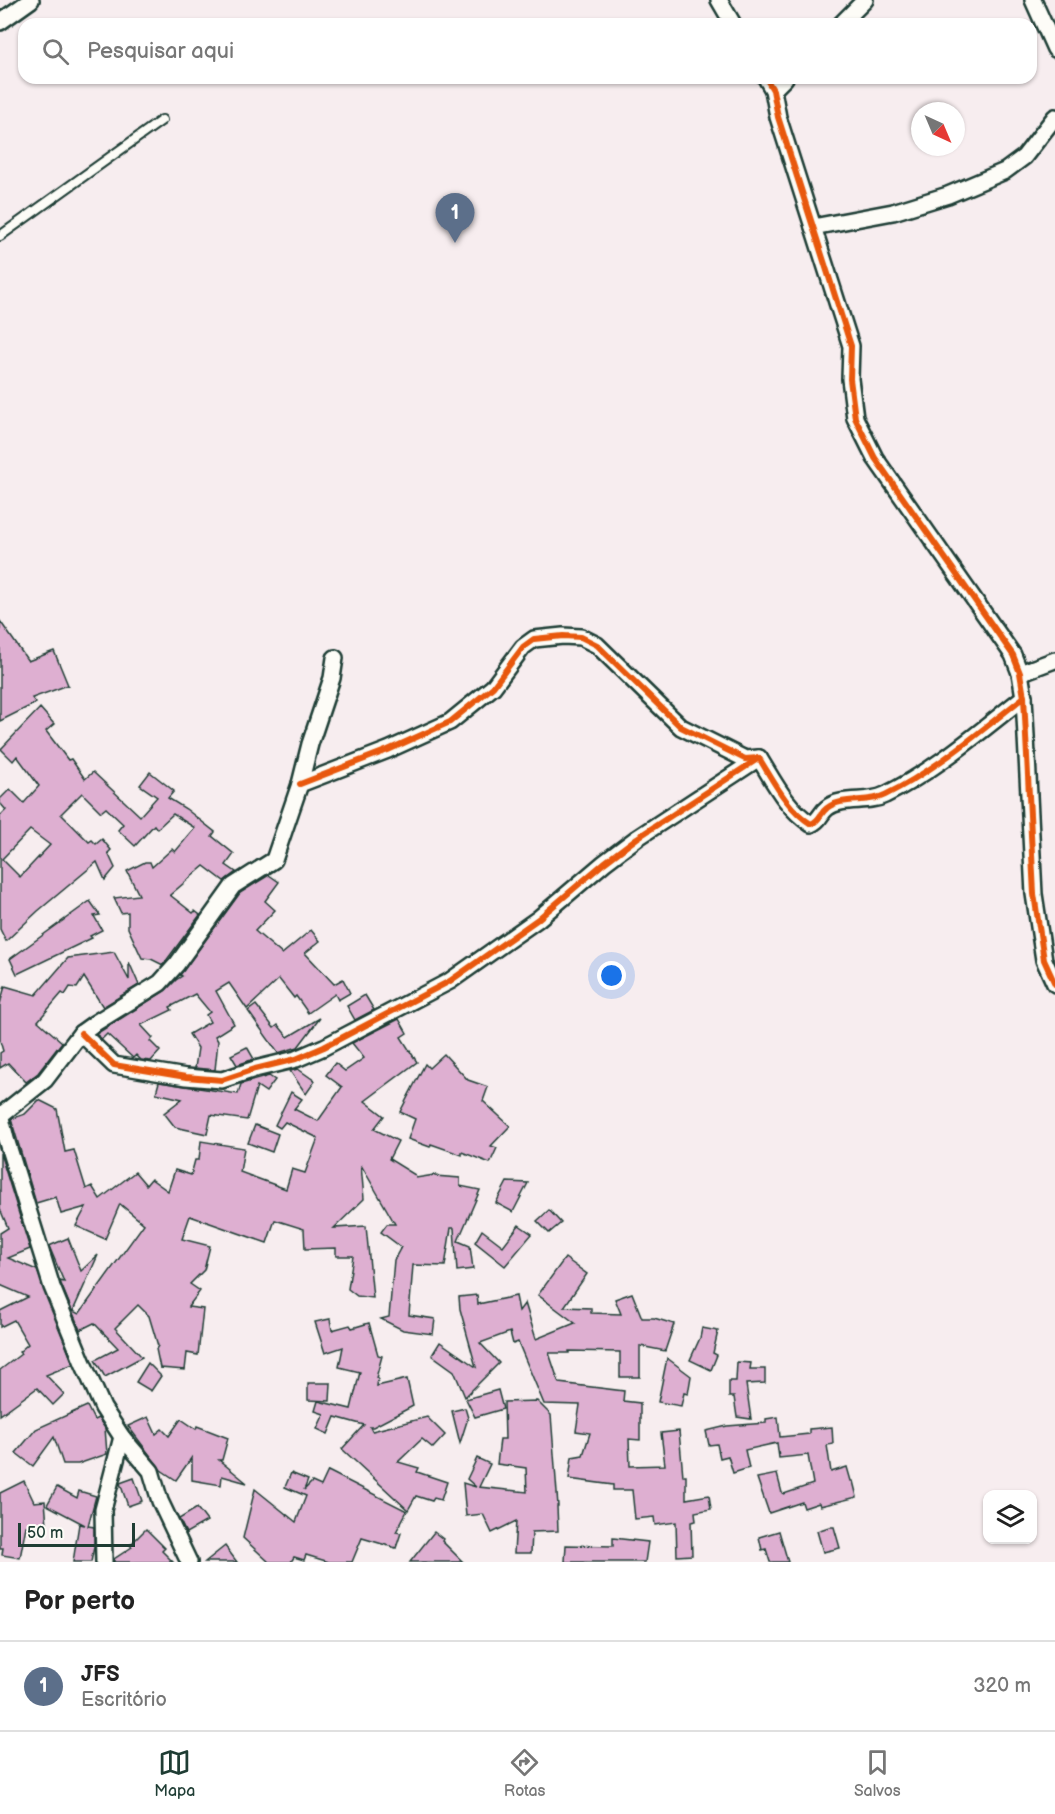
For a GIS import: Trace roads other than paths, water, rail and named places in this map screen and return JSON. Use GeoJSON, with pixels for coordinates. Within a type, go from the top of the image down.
{"type":"FeatureCollection","features":[{"type":"Feature","properties":{"kind":"street"},"geometry":{"type":"LineString","coordinates":[[0,22],[31,0]]}},
{"type":"Feature","properties":{"kind":"street"},"geometry":{"type":"LineString","coordinates":[[718,0],[729,18]]}},
{"type":"Feature","properties":{"kind":"street"},"geometry":{"type":"LineString","coordinates":[[847,18],[865,0]]}},
{"type":"Feature","properties":{"kind":"street"},"geometry":{"type":"LineString","coordinates":[[1033,0],[1055,49]]}},
{"type":"Feature","properties":{"kind":"street"},"geometry":{"type":"LineString","coordinates":[[769,84],[851,346],[850,380],[855,418],[876,458],[1013,654],[1020,673],[1024,697],[1034,894],[1055,984]]}},
{"type":"Feature","properties":{"kind":"street"},"geometry":{"type":"LineString","coordinates":[[813,227],[892,212],[948,195],[1005,171],[1024,157],[1055,117]]}},
{"type":"Feature","properties":{"kind":"street"},"geometry":{"type":"LineString","coordinates":[[300,784],[388,750],[450,722],[493,687],[523,647],[534,639],[563,636],[581,637],[597,645],[681,727],[746,759],[759,758]]}},
{"type":"Feature","properties":{"kind":"street"},"geometry":{"type":"LineString","coordinates":[[189,1562],[160,1501],[151,1471],[122,1437],[103,1408],[52,1287],[3,1141],[0,1115],[45,1080],[81,1033],[160,983],[177,964],[233,886],[274,860],[300,784],[310,744],[332,678],[335,658]]}},
{"type":"Feature","properties":{"kind":"street"},"geometry":{"type":"LineString","coordinates":[[1020,673],[1055,660]]}},
{"type":"Feature","properties":{"kind":"street"},"geometry":{"type":"LineString","coordinates":[[759,758],[790,807],[799,817],[811,824],[818,821],[826,809],[840,803],[882,797],[930,770],[1024,697]]}},
{"type":"Feature","properties":{"kind":"street"},"geometry":{"type":"LineString","coordinates":[[81,1033],[114,1065],[186,1077],[222,1080],[296,1059],[324,1047],[450,981],[538,919],[604,862],[637,838],[759,758]]}},
{"type":"Feature","properties":{"kind":"street"},"geometry":{"type":"LineString","coordinates":[[104,1562],[103,1510],[122,1437]]}},
{"type":"Feature","properties":{"kind":"lane"},"geometry":{"type":"LineString","coordinates":[[0,236],[162,120]]}},
{"type":"Feature","properties":{"kind":"place","name":"JFS"},"geometry":{"type":"Point","coordinates":[455,243]}}]}
